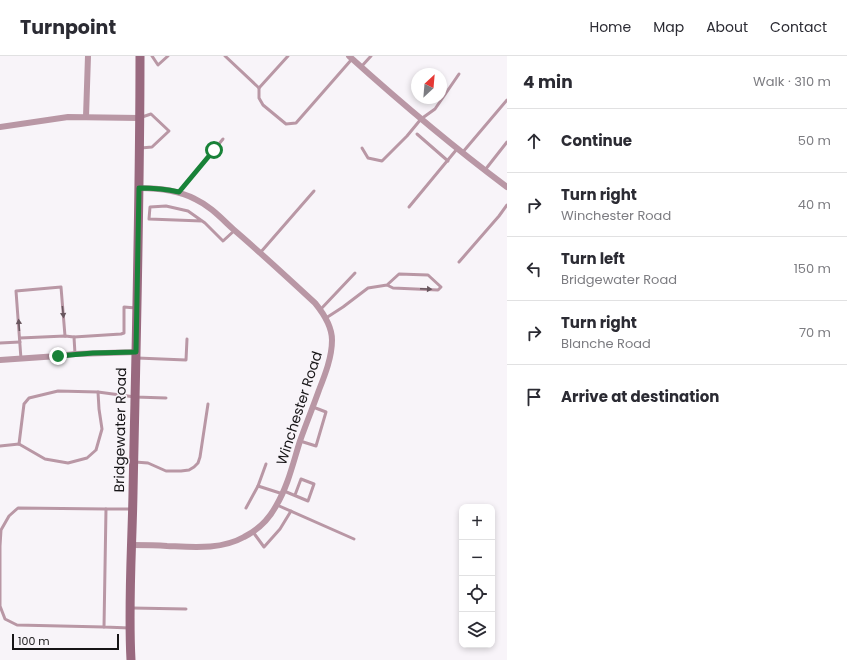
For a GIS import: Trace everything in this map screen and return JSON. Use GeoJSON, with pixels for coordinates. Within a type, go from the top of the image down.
{"type":"FeatureCollection","features":[{"type":"Feature","properties":{"kind":"main road","name":"Bridgewater Road"},"geometry":{"type":"LineString","coordinates":[[131,660],[130,608],[140,148],[140,56]]}},
{"type":"Feature","properties":{"kind":"street"},"geometry":{"type":"LineString","coordinates":[[86,117],[88,56]]}},
{"type":"Feature","properties":{"kind":"street"},"geometry":{"type":"LineString","coordinates":[[351,58],[421,119],[507,187]]}},
{"type":"Feature","properties":{"kind":"street"},"geometry":{"type":"LineString","coordinates":[[0,127],[68,117],[140,118]]}},
{"type":"Feature","properties":{"kind":"street","name":"Winchester Road"},"geometry":{"type":"LineString","coordinates":[[131,545],[190,547],[220,545],[235,542],[245,537],[253,532],[268,518],[277,505],[288,481],[300,441],[327,366],[332,341],[326,318],[315,303],[217,214],[195,199],[179,192],[152,188],[139,188]]}},
{"type":"Feature","properties":{"kind":"street"},"geometry":{"type":"LineString","coordinates":[[0,360],[75,354],[136,355]]}},
{"type":"Feature","properties":{"kind":"lane"},"geometry":{"type":"LineString","coordinates":[[152,56],[158,65],[168,56]]}},
{"type":"Feature","properties":{"kind":"lane"},"geometry":{"type":"LineString","coordinates":[[225,56],[259,88]]}},
{"type":"Feature","properties":{"kind":"lane"},"geometry":{"type":"LineString","coordinates":[[288,56],[259,88],[259,98],[264,105],[286,124],[296,123],[351,58]]}},
{"type":"Feature","properties":{"kind":"lane"},"geometry":{"type":"LineString","coordinates":[[361,67],[371,56]]}},
{"type":"Feature","properties":{"kind":"lane"},"geometry":{"type":"LineString","coordinates":[[362,148],[368,158],[382,161],[421,119],[435,109],[459,74]]}},
{"type":"Feature","properties":{"kind":"lane"},"geometry":{"type":"LineString","coordinates":[[409,207],[448,161],[460,151],[507,100]]}},
{"type":"Feature","properties":{"kind":"lane"},"geometry":{"type":"LineString","coordinates":[[140,118],[151,114],[168,131],[152,148],[140,148]]}},
{"type":"Feature","properties":{"kind":"lane"},"geometry":{"type":"LineString","coordinates":[[417,134],[448,161]]}},
{"type":"Feature","properties":{"kind":"lane"},"geometry":{"type":"LineString","coordinates":[[179,192],[223,139]]}},
{"type":"Feature","properties":{"kind":"lane"},"geometry":{"type":"LineString","coordinates":[[485,170],[507,142]]}},
{"type":"Feature","properties":{"kind":"lane"},"geometry":{"type":"LineString","coordinates":[[260,253],[314,191]]}},
{"type":"Feature","properties":{"kind":"lane"},"geometry":{"type":"LineString","coordinates":[[459,262],[507,205]]}},
{"type":"Feature","properties":{"kind":"lane"},"geometry":{"type":"LineString","coordinates":[[202,222],[149,219],[150,207],[166,206],[188,212],[202,222],[223,241],[235,230]]}},
{"type":"Feature","properties":{"kind":"lane"},"geometry":{"type":"LineString","coordinates":[[320,310],[355,273]]}},
{"type":"Feature","properties":{"kind":"lane"},"geometry":{"type":"LineString","coordinates":[[326,318],[368,288],[387,285],[399,274],[428,275],[441,287],[438,290],[393,288],[387,285]]}},
{"type":"Feature","properties":{"kind":"lane"},"geometry":{"type":"LineString","coordinates":[[20,359],[16,291],[61,287],[65,336]]}},
{"type":"Feature","properties":{"kind":"lane"},"geometry":{"type":"LineString","coordinates":[[0,343],[65,336],[74,337],[121,334],[124,333],[124,307],[136,308]]}},
{"type":"Feature","properties":{"kind":"lane"},"geometry":{"type":"LineString","coordinates":[[74,337],[75,354]]}},
{"type":"Feature","properties":{"kind":"lane"},"geometry":{"type":"LineString","coordinates":[[136,355],[186,360],[187,339]]}},
{"type":"Feature","properties":{"kind":"lane"},"geometry":{"type":"LineString","coordinates":[[18,444],[24,404],[29,398],[58,391],[98,392],[135,397],[166,398]]}},
{"type":"Feature","properties":{"kind":"lane"},"geometry":{"type":"LineString","coordinates":[[0,446],[18,444],[45,459],[68,463],[87,458],[96,450],[102,429],[98,392]]}},
{"type":"Feature","properties":{"kind":"lane"},"geometry":{"type":"LineString","coordinates":[[133,462],[148,463],[163,470],[173,472],[194,467],[199,461],[208,404]]}},
{"type":"Feature","properties":{"kind":"lane"},"geometry":{"type":"LineString","coordinates":[[300,441],[316,446],[326,412],[313,407]]}},
{"type":"Feature","properties":{"kind":"lane"},"geometry":{"type":"LineString","coordinates":[[246,508],[258,486],[266,464]]}},
{"type":"Feature","properties":{"kind":"lane"},"geometry":{"type":"LineString","coordinates":[[258,486],[295,495],[308,501],[314,484],[301,479],[295,495]]}},
{"type":"Feature","properties":{"kind":"lane"},"geometry":{"type":"LineString","coordinates":[[277,505],[354,540]]}},
{"type":"Feature","properties":{"kind":"lane"},"geometry":{"type":"LineString","coordinates":[[130,628],[17,625],[4,619],[0,606],[0,546],[1,530],[9,516],[18,508],[132,509]]}},
{"type":"Feature","properties":{"kind":"lane"},"geometry":{"type":"LineString","coordinates":[[104,627],[106,509]]}},
{"type":"Feature","properties":{"kind":"lane"},"geometry":{"type":"LineString","coordinates":[[253,532],[264,547],[280,529],[291,511]]}},
{"type":"Feature","properties":{"kind":"lane"},"geometry":{"type":"LineString","coordinates":[[130,608],[186,609]]}},
{"type":"Feature","properties":{"kind":"route"},"geometry":{"type":"LineString","coordinates":[[58,356],[93,353],[136,352],[139,188],[152,188],[179,192],[214,150]]}}]}
